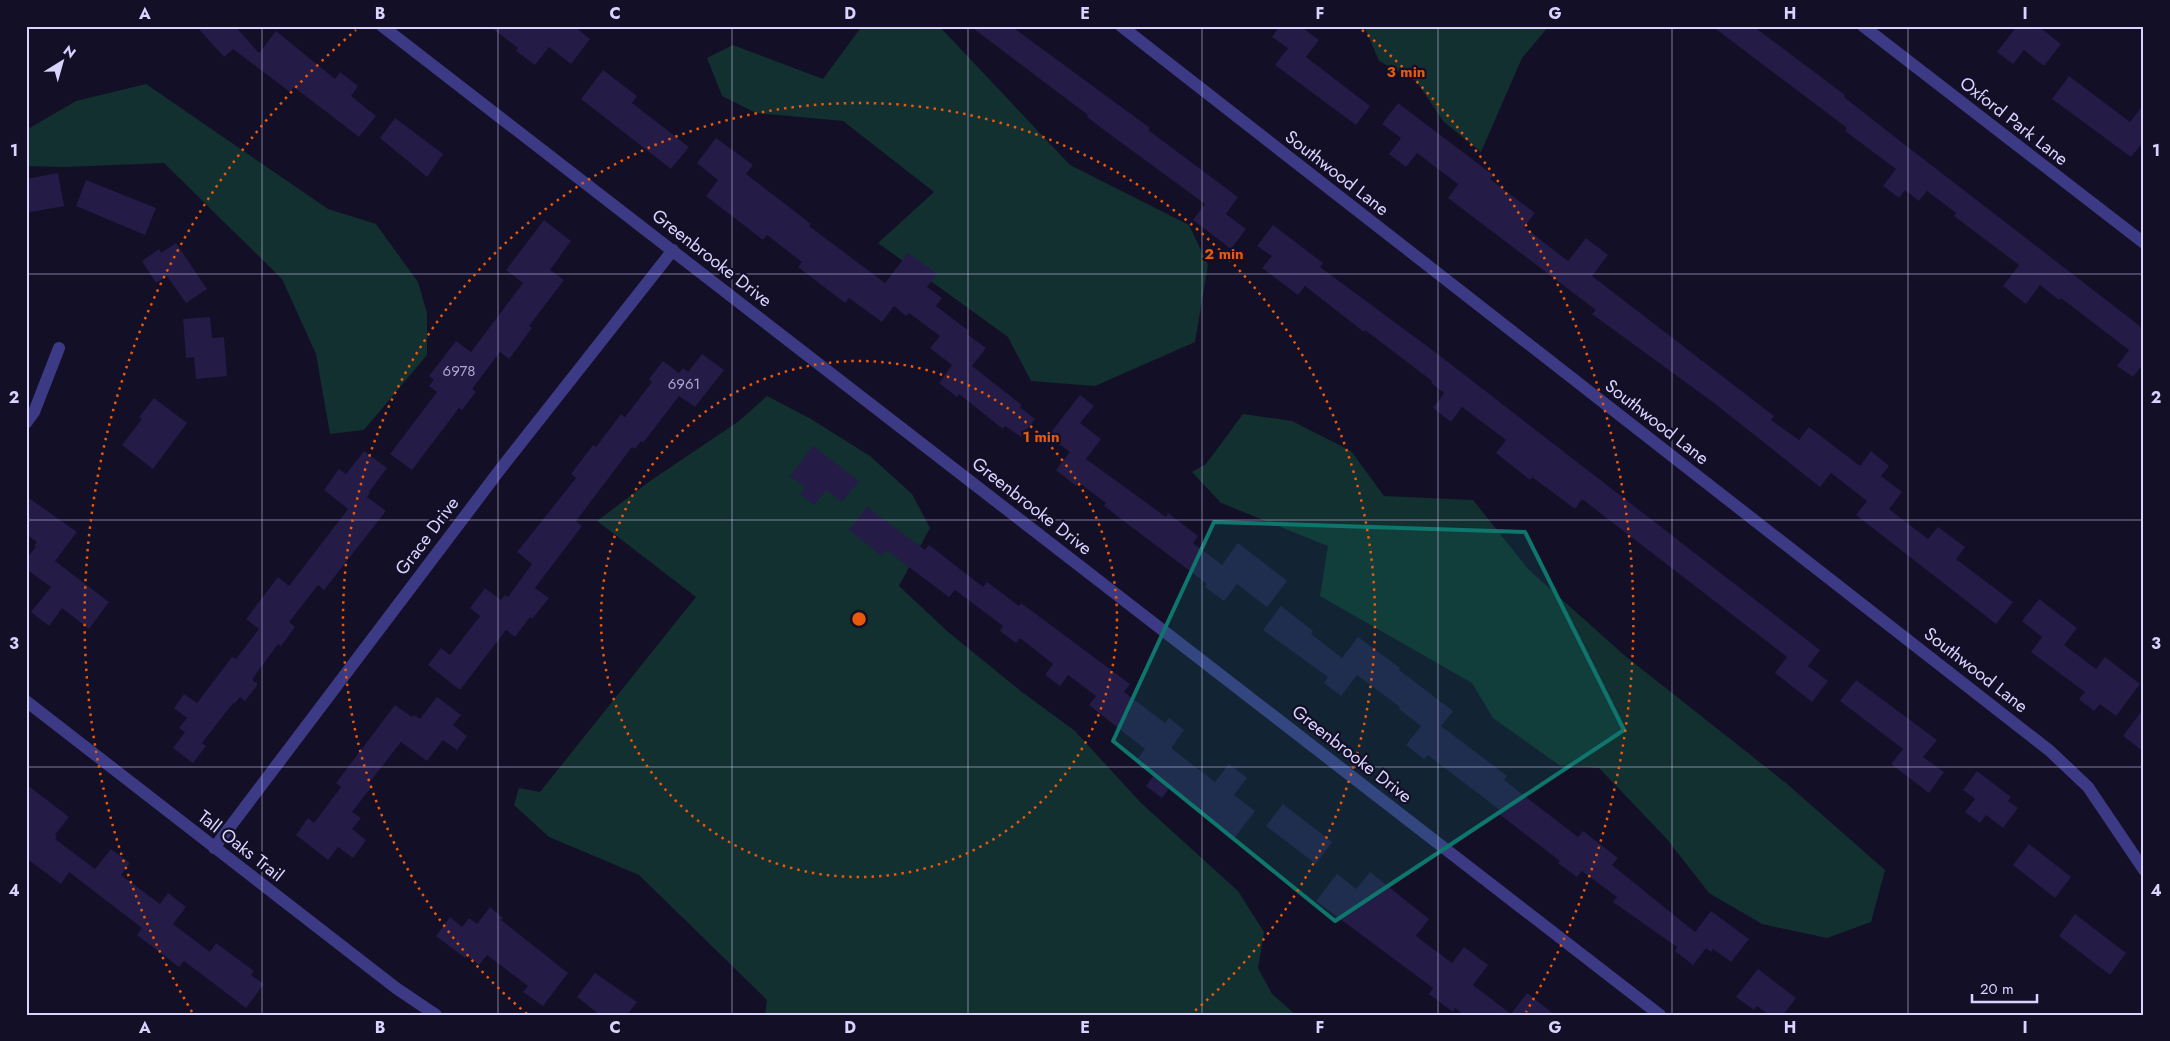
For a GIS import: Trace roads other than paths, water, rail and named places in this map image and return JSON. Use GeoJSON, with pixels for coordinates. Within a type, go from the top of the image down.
{"type":"FeatureCollection","features":[{"type":"Feature","properties":{"kind":"street","name":"Greenbrooke Drive"},"geometry":{"type":"LineString","coordinates":[[382,26],[674,250],[1660,1015]]}},
{"type":"Feature","properties":{"kind":"street","name":"Southwood Lane"},"geometry":{"type":"LineString","coordinates":[[1121,26],[2050,750],[2088,787],[2144,870]]}},
{"type":"Feature","properties":{"kind":"street","name":"Oxford Park Lane"},"geometry":{"type":"LineString","coordinates":[[1863,26],[2144,243]]}},
{"type":"Feature","properties":{"kind":"street","name":"Grace Drive"},"geometry":{"type":"LineString","coordinates":[[214,848],[502,467],[674,250]]}},
{"type":"Feature","properties":{"kind":"street"},"geometry":{"type":"LineString","coordinates":[[26,423],[34,412],[59,348]]}},
{"type":"Feature","properties":{"kind":"street","name":"Tall Oaks Trail"},"geometry":{"type":"LineString","coordinates":[[26,701],[396,988],[436,1015]]}}]}
